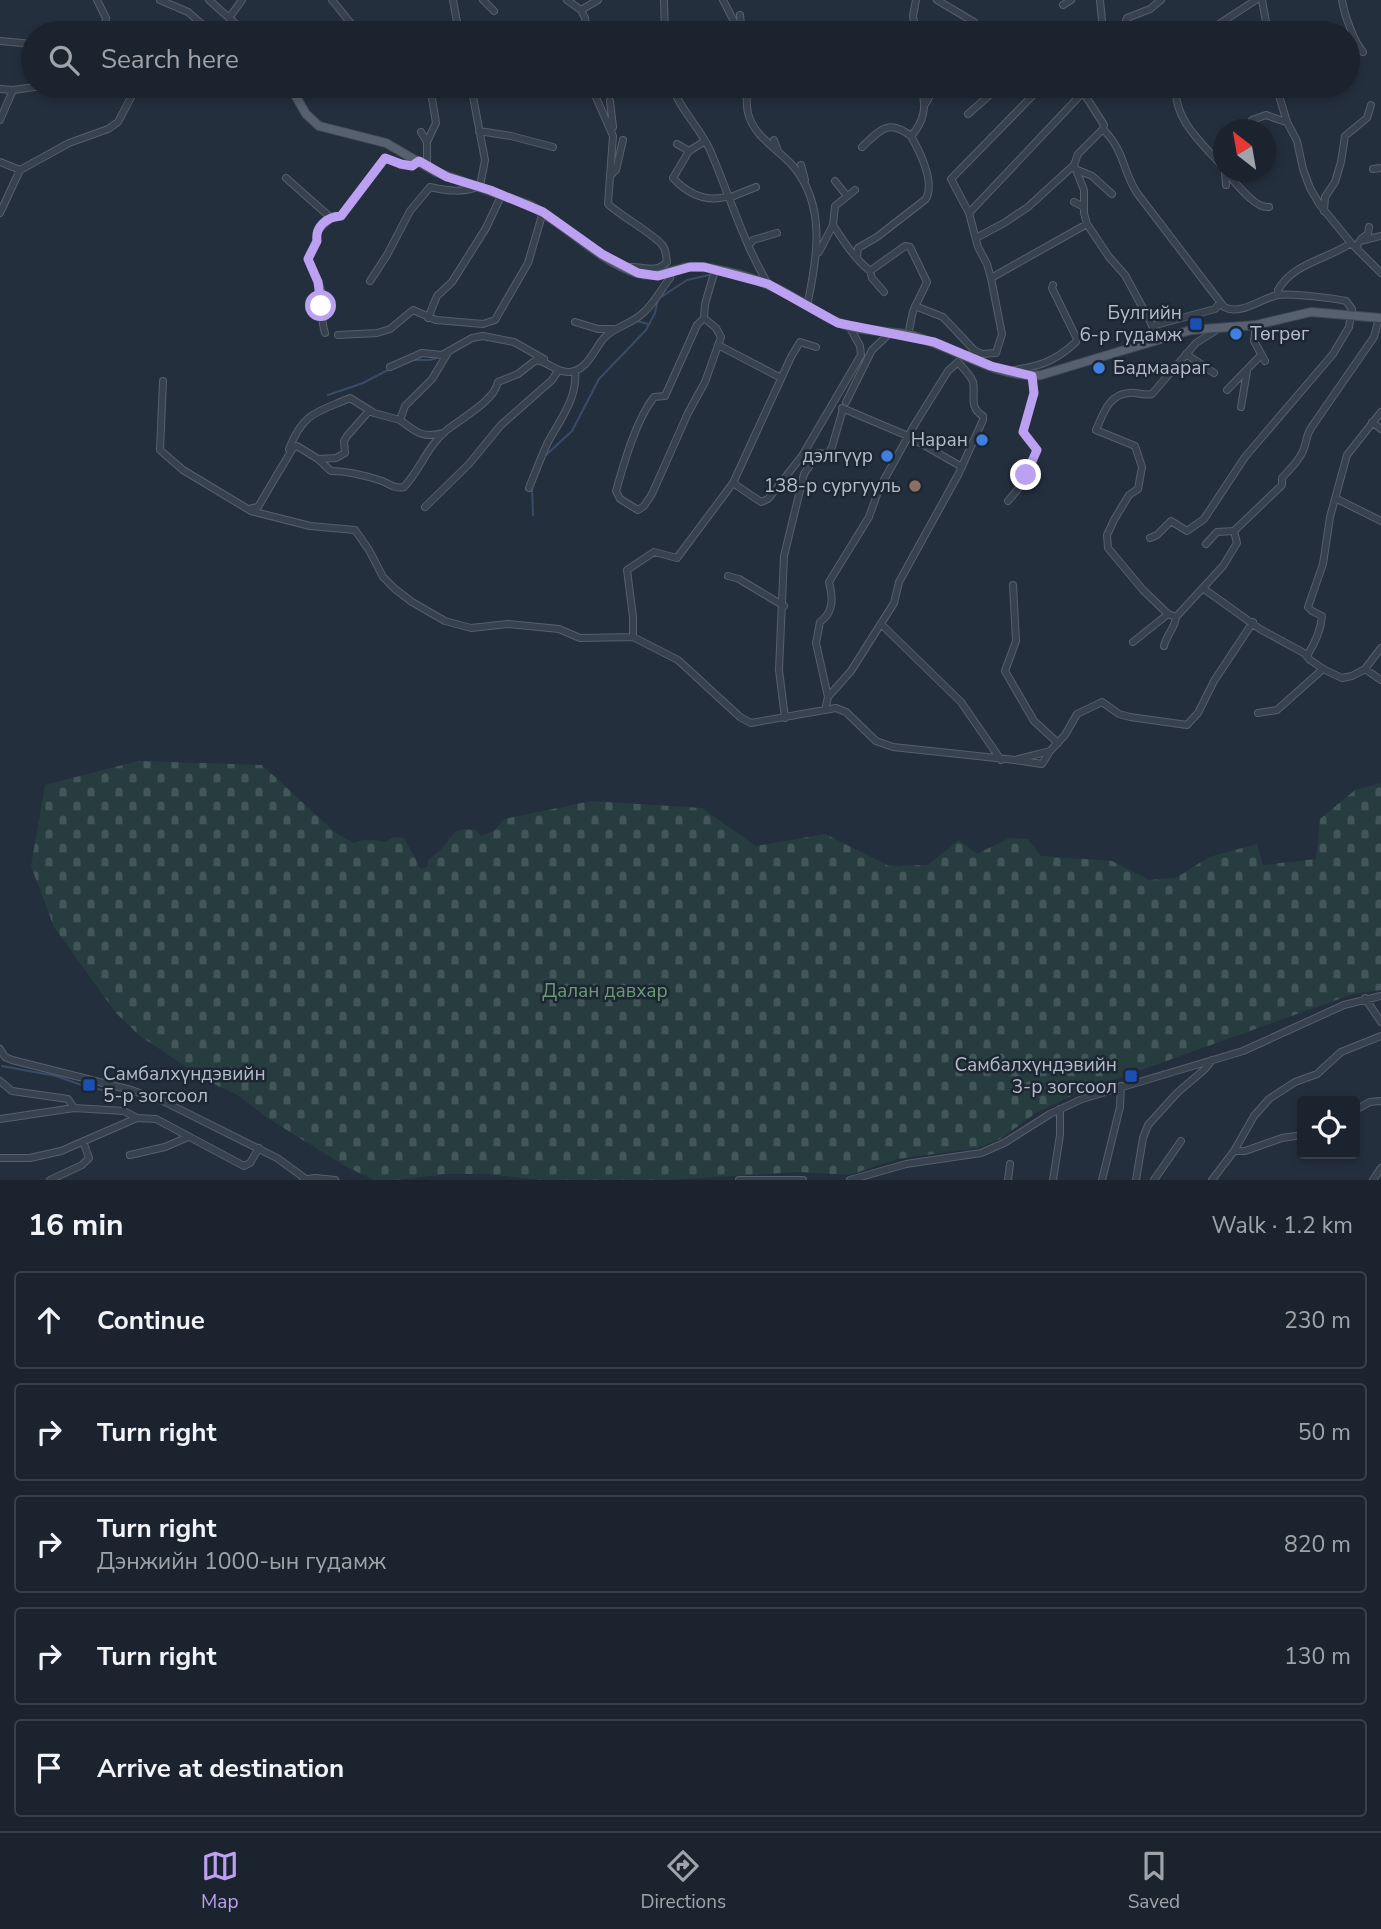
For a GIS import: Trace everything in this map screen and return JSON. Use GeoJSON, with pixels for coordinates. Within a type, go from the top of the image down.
{"type":"FeatureCollection","features":[{"type":"Feature","properties":{"kind":"main road"},"geometry":{"type":"LineString","coordinates":[[297,98],[306,114],[318,126],[386,143],[447,177],[502,194],[543,212],[583,242],[629,269],[649,275],[704,267],[768,284],[849,326],[934,342],[1008,371],[1032,376],[1191,330],[1256,325],[1311,312],[1380,318]]}},
{"type":"Feature","properties":{"kind":"street"},"geometry":{"type":"LineString","coordinates":[[97,0],[105,21]]}},
{"type":"Feature","properties":{"kind":"street"},"geometry":{"type":"LineString","coordinates":[[160,0],[188,12],[198,21]]}},
{"type":"Feature","properties":{"kind":"street"},"geometry":{"type":"LineString","coordinates":[[209,0],[232,21]]}},
{"type":"Feature","properties":{"kind":"street"},"geometry":{"type":"LineString","coordinates":[[229,18],[242,0]]}},
{"type":"Feature","properties":{"kind":"street"},"geometry":{"type":"LineString","coordinates":[[332,0],[349,21]]}},
{"type":"Feature","properties":{"kind":"street"},"geometry":{"type":"LineString","coordinates":[[453,0],[457,21]]}},
{"type":"Feature","properties":{"kind":"street"},"geometry":{"type":"LineString","coordinates":[[483,0],[494,11]]}},
{"type":"Feature","properties":{"kind":"street"},"geometry":{"type":"LineString","coordinates":[[567,0],[581,10],[586,21]]}},
{"type":"Feature","properties":{"kind":"street"},"geometry":{"type":"LineString","coordinates":[[581,10],[598,0]]}},
{"type":"Feature","properties":{"kind":"street"},"geometry":{"type":"LineString","coordinates":[[664,0],[665,21]]}},
{"type":"Feature","properties":{"kind":"street"},"geometry":{"type":"LineString","coordinates":[[723,0],[734,21]]}},
{"type":"Feature","properties":{"kind":"street"},"geometry":{"type":"LineString","coordinates":[[914,21],[916,0]]}},
{"type":"Feature","properties":{"kind":"street"},"geometry":{"type":"LineString","coordinates":[[937,0],[972,21]]}},
{"type":"Feature","properties":{"kind":"street"},"geometry":{"type":"LineString","coordinates":[[1063,5],[1071,0]]}},
{"type":"Feature","properties":{"kind":"street"},"geometry":{"type":"LineString","coordinates":[[1100,0],[1101,21]]}},
{"type":"Feature","properties":{"kind":"street"},"geometry":{"type":"LineString","coordinates":[[1126,21],[1161,0]]}},
{"type":"Feature","properties":{"kind":"street"},"geometry":{"type":"LineString","coordinates":[[1228,21],[1261,0],[1265,21]]}},
{"type":"Feature","properties":{"kind":"street"},"geometry":{"type":"LineString","coordinates":[[1342,0],[1348,21]]}},
{"type":"Feature","properties":{"kind":"street"},"geometry":{"type":"LineString","coordinates":[[740,15],[740,21]]}},
{"type":"Feature","properties":{"kind":"street"},"geometry":{"type":"LineString","coordinates":[[0,41],[21,43]]}},
{"type":"Feature","properties":{"kind":"street"},"geometry":{"type":"LineString","coordinates":[[1360,49],[1363,52]]}},
{"type":"Feature","properties":{"kind":"street"},"geometry":{"type":"LineString","coordinates":[[0,89],[21,89]]}},
{"type":"Feature","properties":{"kind":"street"},"geometry":{"type":"LineString","coordinates":[[0,120],[13,90]]}},
{"type":"Feature","properties":{"kind":"street"},"geometry":{"type":"LineString","coordinates":[[0,213],[20,170],[69,143],[108,129],[118,122],[131,98]]}},
{"type":"Feature","properties":{"kind":"street"},"geometry":{"type":"LineString","coordinates":[[325,333],[320,289],[308,259],[317,241],[317,231],[332,217],[341,216],[385,158],[412,166],[423,164],[436,122],[432,98]]}},
{"type":"Feature","properties":{"kind":"street"},"geometry":{"type":"LineString","coordinates":[[370,281],[387,256],[410,211],[430,187],[445,191],[462,191],[480,186],[485,160],[473,98]]}},
{"type":"Feature","properties":{"kind":"street"},"geometry":{"type":"LineString","coordinates":[[596,98],[613,136]]}},
{"type":"Feature","properties":{"kind":"street"},"geometry":{"type":"LineString","coordinates":[[676,98],[705,141],[768,284]]}},
{"type":"Feature","properties":{"kind":"street"},"geometry":{"type":"LineString","coordinates":[[747,98],[750,119],[760,135],[792,165],[813,208],[818,253],[807,306]]}},
{"type":"Feature","properties":{"kind":"street"},"geometry":{"type":"LineString","coordinates":[[747,102],[748,98]]}},
{"type":"Feature","properties":{"kind":"street"},"geometry":{"type":"LineString","coordinates":[[924,98],[925,105]]}},
{"type":"Feature","properties":{"kind":"street"},"geometry":{"type":"LineString","coordinates":[[911,136],[920,125],[929,98]]}},
{"type":"Feature","properties":{"kind":"street"},"geometry":{"type":"LineString","coordinates":[[968,114],[986,98]]}},
{"type":"Feature","properties":{"kind":"street"},"geometry":{"type":"LineString","coordinates":[[825,710],[828,697],[816,643],[820,622],[827,617],[834,599],[829,582],[869,517],[879,489],[908,436],[948,371],[967,356],[996,353],[1002,334],[991,278],[969,213],[951,178],[1029,98]]}},
{"type":"Feature","properties":{"kind":"street"},"geometry":{"type":"LineString","coordinates":[[969,213],[1077,98]]}},
{"type":"Feature","properties":{"kind":"street"},"geometry":{"type":"LineString","coordinates":[[1087,98],[1100,117],[1103,129],[1120,150],[1137,193],[1220,303],[1230,310],[1242,309],[1279,295],[1346,301],[1350,304],[1353,315],[1333,354],[1245,457],[1204,519],[1187,531],[1171,522],[1150,538]]}},
{"type":"Feature","properties":{"kind":"street"},"geometry":{"type":"LineString","coordinates":[[1175,98],[1188,136]]}},
{"type":"Feature","properties":{"kind":"street"},"geometry":{"type":"LineString","coordinates":[[1280,98],[1287,122],[1297,141],[1310,188],[1324,211],[1351,243],[1381,271]]}},
{"type":"Feature","properties":{"kind":"street"},"geometry":{"type":"LineString","coordinates":[[610,101],[613,136],[608,205],[655,238],[665,248],[667,262],[652,270],[637,266],[629,269]]}},
{"type":"Feature","properties":{"kind":"street"},"geometry":{"type":"LineString","coordinates":[[1324,211],[1325,197],[1335,183],[1341,162],[1345,136],[1367,118],[1371,105]]}},
{"type":"Feature","properties":{"kind":"street"},"geometry":{"type":"LineString","coordinates":[[1255,119],[1266,115],[1287,122]]}},
{"type":"Feature","properties":{"kind":"street"},"geometry":{"type":"LineString","coordinates":[[1185,123],[1213,156]]}},
{"type":"Feature","properties":{"kind":"street"},"geometry":{"type":"LineString","coordinates":[[857,257],[858,248],[897,222],[929,194],[928,179],[911,136],[898,127],[890,127],[880,130],[862,147]]}},
{"type":"Feature","properties":{"kind":"street"},"geometry":{"type":"LineString","coordinates":[[976,238],[1028,207],[1074,167],[1078,154],[1103,129]]}},
{"type":"Feature","properties":{"kind":"street"},"geometry":{"type":"LineString","coordinates":[[479,131],[552,147]]}},
{"type":"Feature","properties":{"kind":"street"},"geometry":{"type":"LineString","coordinates":[[421,132],[428,142]]}},
{"type":"Feature","properties":{"kind":"street"},"geometry":{"type":"LineString","coordinates":[[774,139],[779,153]]}},
{"type":"Feature","properties":{"kind":"street"},"geometry":{"type":"LineString","coordinates":[[609,178],[616,170],[624,140]]}},
{"type":"Feature","properties":{"kind":"street"},"geometry":{"type":"LineString","coordinates":[[705,141],[689,151],[673,178],[684,189],[699,197],[721,199],[756,187]]}},
{"type":"Feature","properties":{"kind":"street"},"geometry":{"type":"LineString","coordinates":[[677,144],[689,151]]}},
{"type":"Feature","properties":{"kind":"street"},"geometry":{"type":"LineString","coordinates":[[0,162],[20,170]]}},
{"type":"Feature","properties":{"kind":"street"},"geometry":{"type":"LineString","coordinates":[[801,165],[805,191]]}},
{"type":"Feature","properties":{"kind":"street"},"geometry":{"type":"LineString","coordinates":[[1074,167],[1092,176],[1112,194]]}},
{"type":"Feature","properties":{"kind":"street"},"geometry":{"type":"LineString","coordinates":[[1074,167],[1084,190],[1087,224],[1125,275],[1159,338]]}},
{"type":"Feature","properties":{"kind":"street"},"geometry":{"type":"LineString","coordinates":[[286,178],[332,217]]}},
{"type":"Feature","properties":{"kind":"street"},"geometry":{"type":"LineString","coordinates":[[835,181],[847,196]]}},
{"type":"Feature","properties":{"kind":"street"},"geometry":{"type":"LineString","coordinates":[[1237,182],[1253,202],[1262,208],[1269,206]]}},
{"type":"Feature","properties":{"kind":"street"},"geometry":{"type":"LineString","coordinates":[[818,253],[833,225],[835,206],[855,190]]}},
{"type":"Feature","properties":{"kind":"street"},"geometry":{"type":"LineString","coordinates":[[428,318],[438,296],[452,282],[486,228],[502,194]]}},
{"type":"Feature","properties":{"kind":"street"},"geometry":{"type":"LineString","coordinates":[[1074,202],[1084,207],[1084,213]]}},
{"type":"Feature","properties":{"kind":"street"},"geometry":{"type":"LineString","coordinates":[[338,335],[390,329],[412,310],[428,318],[483,324],[495,320],[528,263],[543,212]]}},
{"type":"Feature","properties":{"kind":"street"},"geometry":{"type":"LineString","coordinates":[[991,278],[1087,224]]}},
{"type":"Feature","properties":{"kind":"street"},"geometry":{"type":"LineString","coordinates":[[833,225],[847,249],[870,271],[884,292]]}},
{"type":"Feature","properties":{"kind":"street"},"geometry":{"type":"LineString","coordinates":[[1358,250],[1357,245],[1368,234],[1369,226]]}},
{"type":"Feature","properties":{"kind":"street"},"geometry":{"type":"LineString","coordinates":[[749,245],[753,240],[777,233]]}},
{"type":"Feature","properties":{"kind":"street"},"geometry":{"type":"LineString","coordinates":[[1360,241],[1381,236]]}},
{"type":"Feature","properties":{"kind":"street"},"geometry":{"type":"LineString","coordinates":[[1279,295],[1281,284],[1295,271],[1336,253],[1351,243]]}},
{"type":"Feature","properties":{"kind":"street"},"geometry":{"type":"LineString","coordinates":[[870,271],[908,246],[927,282],[915,306],[908,335]]}},
{"type":"Feature","properties":{"kind":"street"},"geometry":{"type":"LineString","coordinates":[[704,318],[716,328],[721,337],[705,382],[652,494],[638,510],[620,499],[616,491],[622,470],[650,402],[654,397],[665,396],[697,325],[704,318],[705,304],[715,270]]}},
{"type":"Feature","properties":{"kind":"street"},"geometry":{"type":"LineString","coordinates":[[390,367],[422,353],[442,355],[472,338],[483,336],[514,342],[537,354],[558,371],[575,371],[590,359],[601,341],[613,330],[643,315],[671,273]]}},
{"type":"Feature","properties":{"kind":"street"},"geometry":{"type":"LineString","coordinates":[[1008,371],[1040,366],[1054,360],[1076,342],[1077,339],[1052,288],[1054,285]]}},
{"type":"Feature","properties":{"kind":"street"},"geometry":{"type":"LineString","coordinates":[[1152,326],[1215,309],[1220,303]]}},
{"type":"Feature","properties":{"kind":"street"},"geometry":{"type":"LineString","coordinates":[[828,697],[851,671],[894,603],[899,582],[962,467],[983,420],[983,416],[974,407],[973,382],[967,356],[943,317],[915,306]]}},
{"type":"Feature","properties":{"kind":"street"},"geometry":{"type":"LineString","coordinates":[[1206,544],[1217,532],[1234,531],[1282,485],[1282,478],[1296,463],[1311,428],[1374,337],[1380,318]]}},
{"type":"Feature","properties":{"kind":"street"},"geometry":{"type":"LineString","coordinates":[[575,322],[598,329],[613,330]]}},
{"type":"Feature","properties":{"kind":"street"},"geometry":{"type":"LineString","coordinates":[[1227,390],[1247,369],[1263,358],[1254,341],[1256,325]]}},
{"type":"Feature","properties":{"kind":"street"},"geometry":{"type":"LineString","coordinates":[[733,483],[761,502],[768,499],[802,456],[861,355],[860,346],[849,326]]}},
{"type":"Feature","properties":{"kind":"street"},"geometry":{"type":"LineString","coordinates":[[1164,646],[1166,636],[1176,620],[1143,590],[1108,548],[1107,535],[1129,495],[1138,489],[1142,467],[1135,446],[1096,430],[1115,397],[1132,392],[1142,396],[1152,394],[1196,343],[1219,328]]}},
{"type":"Feature","properties":{"kind":"street"},"geometry":{"type":"LineString","coordinates":[[785,718],[779,670],[784,556],[797,498],[804,474],[814,458],[818,453],[828,454],[832,447],[845,405],[872,350],[891,332]]}},
{"type":"Feature","properties":{"kind":"street"},"geometry":{"type":"LineString","coordinates":[[633,638],[627,570],[654,552],[677,558],[733,483],[800,342],[804,341],[816,347]]}},
{"type":"Feature","properties":{"kind":"street"},"geometry":{"type":"LineString","coordinates":[[718,345],[781,378]]}},
{"type":"Feature","properties":{"kind":"street"},"geometry":{"type":"LineString","coordinates":[[400,420],[405,407],[432,379],[450,351]]}},
{"type":"Feature","properties":{"kind":"street"},"geometry":{"type":"LineString","coordinates":[[1186,354],[1214,373]]}},
{"type":"Feature","properties":{"kind":"street"},"geometry":{"type":"LineString","coordinates":[[245,506],[254,509],[258,507],[293,448],[297,446],[331,471],[344,471],[402,488],[416,473],[421,460],[443,432],[495,393],[498,382],[518,374],[536,360],[544,361]]}},
{"type":"Feature","properties":{"kind":"street"},"geometry":{"type":"LineString","coordinates":[[1241,407],[1247,369]]}},
{"type":"Feature","properties":{"kind":"street"},"geometry":{"type":"LineString","coordinates":[[425,507],[469,464],[501,425],[552,380],[558,371]]}},
{"type":"Feature","properties":{"kind":"street"},"geometry":{"type":"LineString","coordinates":[[529,488],[549,441],[562,421],[576,382],[575,371]]}},
{"type":"Feature","properties":{"kind":"street"},"geometry":{"type":"LineString","coordinates":[[1008,501],[1018,488],[1037,450],[1023,432],[1034,393],[1032,376]]}},
{"type":"Feature","properties":{"kind":"street"},"geometry":{"type":"LineString","coordinates":[[163,381],[160,450],[183,470],[251,511],[282,521],[355,530],[383,577],[412,602],[445,621],[471,628],[508,624],[559,629],[580,638],[633,638],[678,660],[740,717],[751,723],[836,708],[846,712],[876,741],[893,747],[1015,760],[1050,751],[1077,714],[1102,702],[1119,714],[1187,724],[1198,713],[1214,681],[1253,622]]}},
{"type":"Feature","properties":{"kind":"street"},"geometry":{"type":"LineString","coordinates":[[280,470],[292,440],[313,413],[350,398],[369,411],[400,420],[416,431],[430,436],[443,432]]}},
{"type":"Feature","properties":{"kind":"street"},"geometry":{"type":"LineString","coordinates":[[834,405],[845,405],[908,436],[962,467]]}},
{"type":"Feature","properties":{"kind":"street"},"geometry":{"type":"LineString","coordinates":[[318,459],[332,459],[345,453],[344,441],[369,411]]}},
{"type":"Feature","properties":{"kind":"street"},"geometry":{"type":"LineString","coordinates":[[1307,656],[1322,621],[1322,616],[1308,607],[1323,564],[1335,498],[1347,455],[1381,412]]}},
{"type":"Feature","properties":{"kind":"street"},"geometry":{"type":"LineString","coordinates":[[1372,422],[1381,429]]}},
{"type":"Feature","properties":{"kind":"street"},"geometry":{"type":"LineString","coordinates":[[1335,498],[1381,521]]}},
{"type":"Feature","properties":{"kind":"street"},"geometry":{"type":"LineString","coordinates":[[1133,642],[1203,589],[1223,566],[1237,543],[1234,531]]}},
{"type":"Feature","properties":{"kind":"street"},"geometry":{"type":"LineString","coordinates":[[728,576],[739,579],[783,607]]}},
{"type":"Feature","properties":{"kind":"street"},"geometry":{"type":"LineString","coordinates":[[1013,585],[1016,641],[1005,671],[1034,721],[1058,743]]}},
{"type":"Feature","properties":{"kind":"street"},"geometry":{"type":"LineString","coordinates":[[1203,589],[1323,669],[1342,678],[1365,669],[1381,648]]}},
{"type":"Feature","properties":{"kind":"street"},"geometry":{"type":"LineString","coordinates":[[881,624],[961,702],[1001,760]]}},
{"type":"Feature","properties":{"kind":"street"},"geometry":{"type":"LineString","coordinates":[[1258,713],[1277,710],[1323,669]]}},
{"type":"Feature","properties":{"kind":"street"},"geometry":{"type":"LineString","coordinates":[[1365,669],[1381,680]]}},
{"type":"Feature","properties":{"kind":"street"},"geometry":{"type":"LineString","coordinates":[[850,1180],[906,1164],[981,1153],[1060,1109],[1121,1086],[1251,1048],[1328,1012],[1365,998],[1381,996]]}},
{"type":"Feature","properties":{"kind":"street"},"geometry":{"type":"LineString","coordinates":[[1365,998],[1381,1022]]}},
{"type":"Feature","properties":{"kind":"street"},"geometry":{"type":"LineString","coordinates":[[1212,1180],[1234,1151],[1252,1119],[1269,1099],[1295,1082],[1317,1074],[1341,1052],[1381,1036]]}},
{"type":"Feature","properties":{"kind":"street"},"geometry":{"type":"LineString","coordinates":[[0,1049],[3,1058],[156,1098],[258,1148],[294,1168],[305,1180],[335,1180]]}},
{"type":"Feature","properties":{"kind":"street"},"geometry":{"type":"LineString","coordinates":[[1136,1180],[1147,1125],[1177,1093],[1202,1073],[1212,1060]]}},
{"type":"Feature","properties":{"kind":"street"},"geometry":{"type":"LineString","coordinates":[[0,1081],[12,1091],[68,1099],[74,1108]]}},
{"type":"Feature","properties":{"kind":"street"},"geometry":{"type":"LineString","coordinates":[[1102,1180],[1120,1107],[1121,1086]]}},
{"type":"Feature","properties":{"kind":"street"},"geometry":{"type":"LineString","coordinates":[[1360,1107],[1370,1102],[1381,1101]]}},
{"type":"Feature","properties":{"kind":"street"},"geometry":{"type":"LineString","coordinates":[[0,1119],[74,1108],[124,1111],[137,1118],[156,1119],[244,1166],[250,1163],[258,1148]]}},
{"type":"Feature","properties":{"kind":"street"},"geometry":{"type":"LineString","coordinates":[[1053,1180],[1060,1135],[1060,1109]]}},
{"type":"Feature","properties":{"kind":"street"},"geometry":{"type":"LineString","coordinates":[[0,1158],[61,1152],[137,1118]]}},
{"type":"Feature","properties":{"kind":"street"},"geometry":{"type":"LineString","coordinates":[[1234,1151],[1245,1151],[1272,1141],[1297,1136]]}},
{"type":"Feature","properties":{"kind":"street"},"geometry":{"type":"LineString","coordinates":[[130,1154],[165,1147],[188,1138]]}},
{"type":"Feature","properties":{"kind":"street"},"geometry":{"type":"LineString","coordinates":[[50,1180],[76,1168],[89,1158],[83,1141]]}},
{"type":"Feature","properties":{"kind":"street"},"geometry":{"type":"LineString","coordinates":[[1154,1180],[1181,1141]]}},
{"type":"Feature","properties":{"kind":"street"},"geometry":{"type":"LineString","coordinates":[[1008,1180],[1010,1164]]}},
{"type":"Feature","properties":{"kind":"street"},"geometry":{"type":"LineString","coordinates":[[1373,1180],[1381,1168]]}},
{"type":"Feature","properties":{"kind":"street"},"geometry":{"type":"LineString","coordinates":[[739,1180],[803,1180]]}},
{"type":"Feature","properties":{"kind":"green space","name":"Далан давхар"},"geometry":{"type":"Polygon","coordinates":[[[138,761],[262,765],[337,834],[354,843],[404,838],[421,869],[427,867],[428,860],[459,830],[476,830],[481,836],[494,831],[504,819],[591,801],[702,808],[756,846],[825,834],[889,866],[928,865],[959,840],[977,854],[1009,838],[1028,839],[1041,856],[1112,861],[1149,880],[1176,878],[1209,857],[1257,844],[1263,865],[1316,859],[1320,819],[1355,790],[1381,783],[1381,990],[1353,994],[1077,1093],[1036,1113],[1000,1139],[978,1148],[897,1159],[850,1175],[800,1172],[668,1180],[541,1180],[486,1174],[447,1174],[374,1180],[345,1166],[269,1119],[236,1094],[207,1081],[140,1036],[116,1013],[54,927],[31,866],[45,785],[138,761]]]}},
{"type":"Feature","properties":{"kind":"waterway"},"geometry":{"type":"LineString","coordinates":[[546,455],[572,431],[599,379],[646,330],[655,313],[658,299],[687,280],[709,275]]}},
{"type":"Feature","properties":{"kind":"waterway"},"geometry":{"type":"LineString","coordinates":[[637,321],[648,324]]}},
{"type":"Feature","properties":{"kind":"waterway"},"geometry":{"type":"LineString","coordinates":[[498,342],[513,344]]}},
{"type":"Feature","properties":{"kind":"waterway"},"geometry":{"type":"LineString","coordinates":[[412,360],[437,358]]}},
{"type":"Feature","properties":{"kind":"waterway"},"geometry":{"type":"LineString","coordinates":[[328,395],[363,383],[388,370]]}},
{"type":"Feature","properties":{"kind":"waterway"},"geometry":{"type":"LineString","coordinates":[[532,488],[533,515]]}},
{"type":"Feature","properties":{"kind":"waterway"},"geometry":{"type":"LineString","coordinates":[[2,1066],[56,1076],[87,1087],[113,1092]]}},
{"type":"Feature","properties":{"kind":"place","name":"Булгийн 6-р гудамж"},"geometry":{"type":"Point","coordinates":[1196,324]}},
{"type":"Feature","properties":{"kind":"place","name":"Төгрөг"},"geometry":{"type":"Point","coordinates":[1236,334]}},
{"type":"Feature","properties":{"kind":"place","name":"Бадмаараг"},"geometry":{"type":"Point","coordinates":[1099,368]}},
{"type":"Feature","properties":{"kind":"place","name":"Наран"},"geometry":{"type":"Point","coordinates":[982,440]}},
{"type":"Feature","properties":{"kind":"place","name":"дэлгүүр"},"geometry":{"type":"Point","coordinates":[887,456]}},
{"type":"Feature","properties":{"kind":"place","name":"138-р сургууль"},"geometry":{"type":"Point","coordinates":[915,486]}},
{"type":"Feature","properties":{"kind":"place","name":"Самбалхүндэвийн 3-р зогсоол"},"geometry":{"type":"Point","coordinates":[1131,1076]}},
{"type":"Feature","properties":{"kind":"place","name":"Самбалхүндэвийн 5-р зогсоол"},"geometry":{"type":"Point","coordinates":[89,1085]}},
{"type":"Feature","properties":{"kind":"route"},"geometry":{"type":"LineString","coordinates":[[321,306],[315,270],[308,259],[317,241],[319,228],[332,217],[341,216],[385,158],[412,166],[419,161],[447,177],[490,190],[543,212],[583,242],[638,273],[658,276],[690,267],[704,267],[768,284],[838,323],[934,342],[991,366],[1032,376],[1034,393],[1023,432],[1037,450],[1026,475]]}}]}
